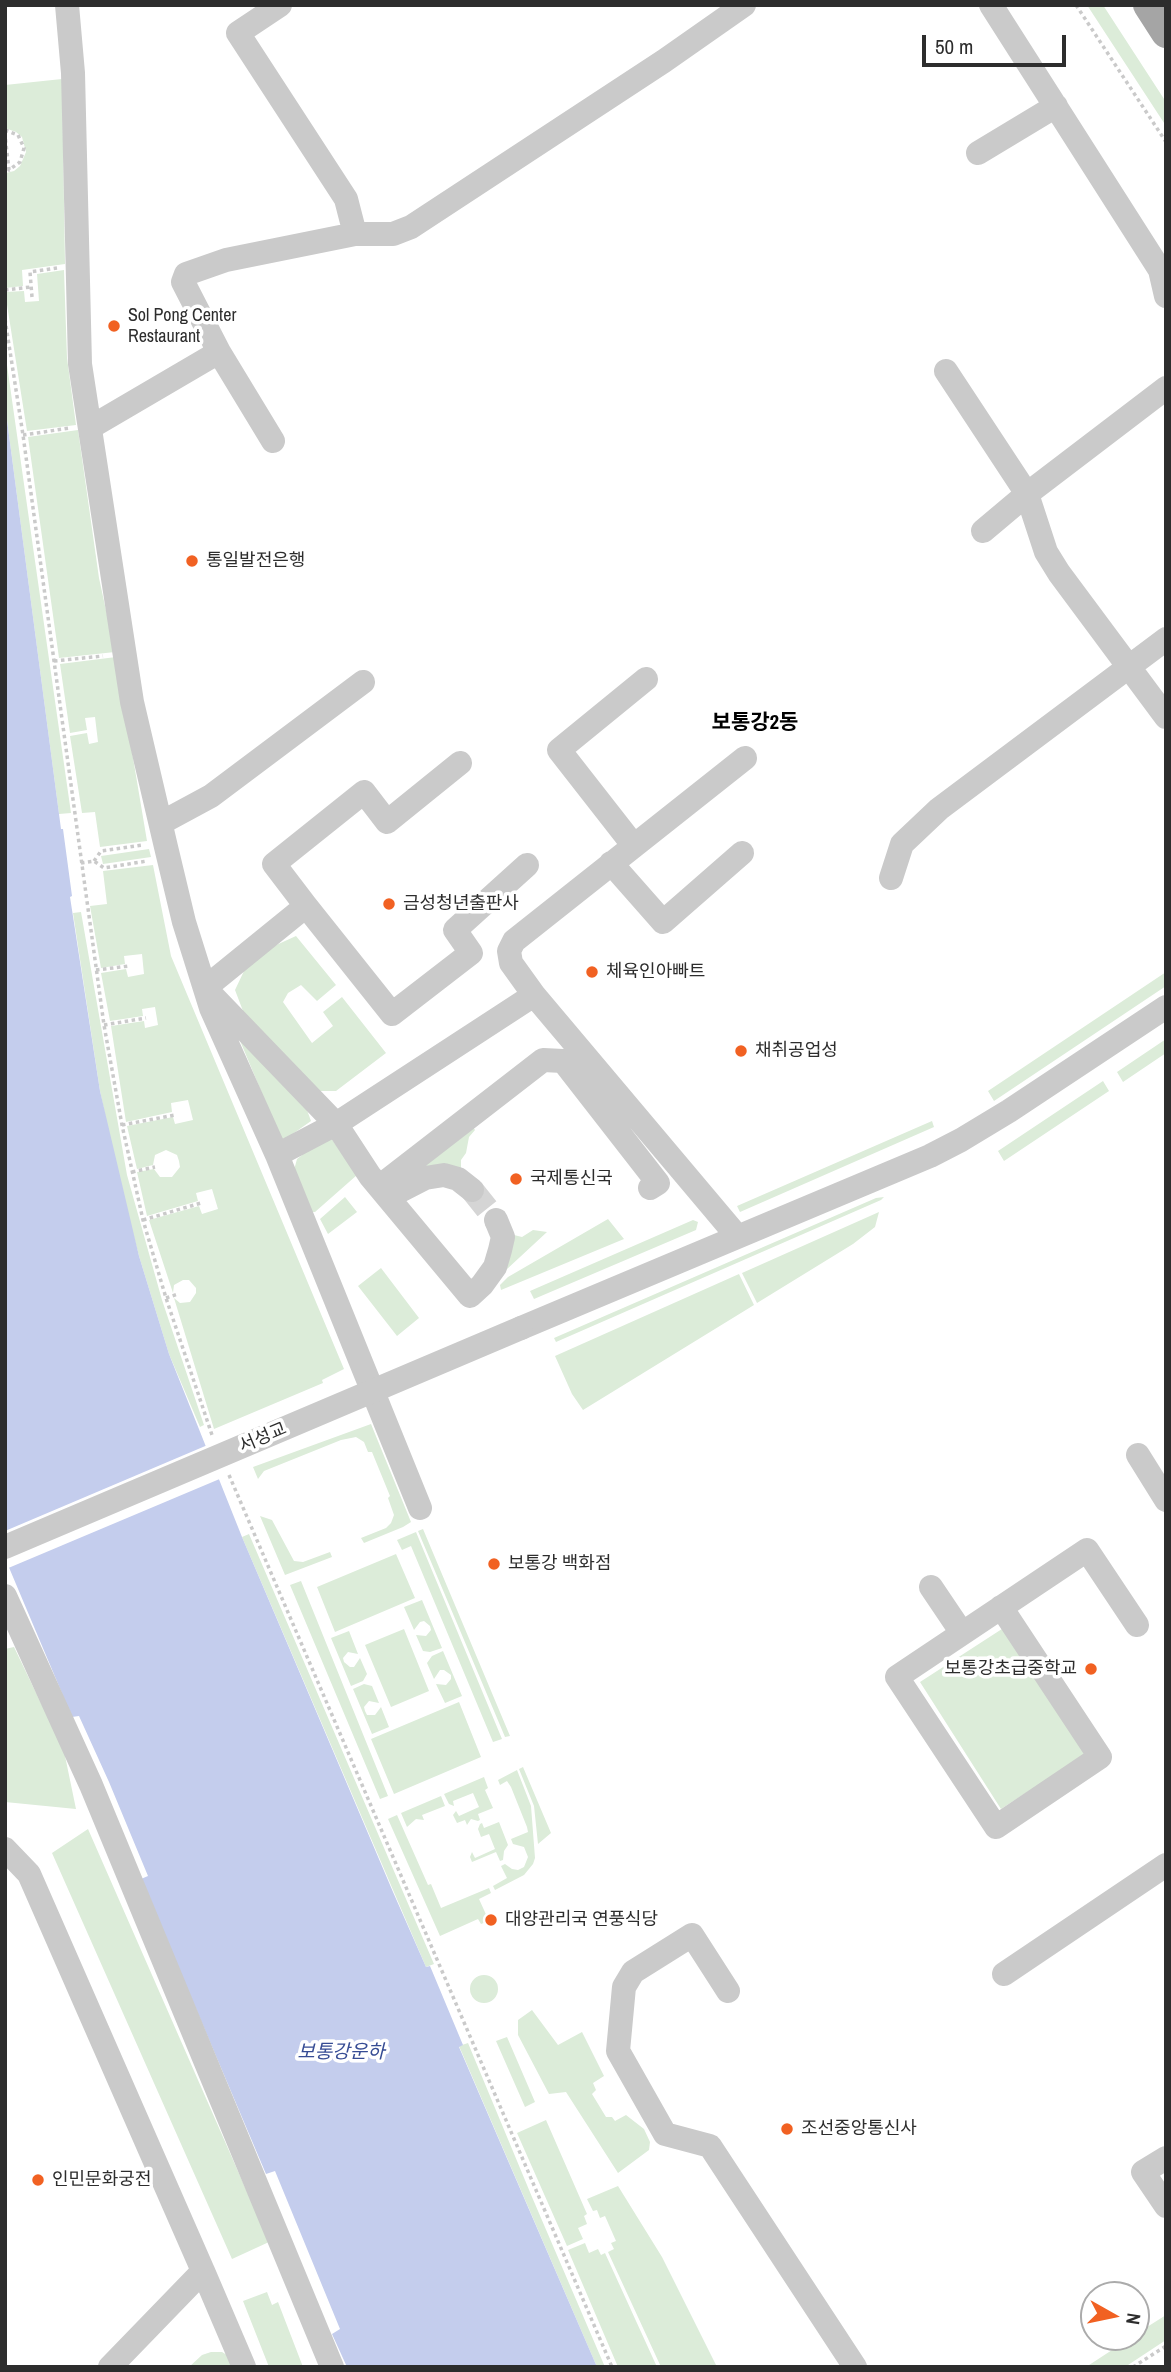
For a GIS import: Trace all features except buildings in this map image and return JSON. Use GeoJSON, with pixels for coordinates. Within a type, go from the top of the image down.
{"type":"FeatureCollection","features":[{"type":"Feature","properties":{"kind":"main road"},"geometry":{"type":"LineString","coordinates":[[1148,5],[1166,33]]}},
{"type":"Feature","properties":{"kind":"street"},"geometry":{"type":"LineString","coordinates":[[67,5],[74,73],[80,364],[155,834],[211,1008],[276,1155],[419,1508]]}},
{"type":"Feature","properties":{"kind":"street"},"geometry":{"type":"LineString","coordinates":[[280,5],[238,33],[346,199],[355,234]]}},
{"type":"Feature","properties":{"kind":"street"},"geometry":{"type":"LineString","coordinates":[[273,441],[219,352],[183,282],[186,274],[226,260],[355,234],[393,234],[411,227],[664,61],[744,5]]}},
{"type":"Feature","properties":{"kind":"street"},"geometry":{"type":"LineString","coordinates":[[991,5],[1160,270],[1166,296]]}},
{"type":"Feature","properties":{"kind":"street"},"geometry":{"type":"LineString","coordinates":[[978,153],[1056,106]]}},
{"type":"Feature","properties":{"kind":"street"},"geometry":{"type":"LineString","coordinates":[[91,427],[219,352]]}},
{"type":"Feature","properties":{"kind":"street"},"geometry":{"type":"LineString","coordinates":[[946,371],[1027,494],[1046,552],[1059,573],[1166,717]]}},
{"type":"Feature","properties":{"kind":"street"},"geometry":{"type":"LineString","coordinates":[[983,531],[1166,388]]}},
{"type":"Feature","properties":{"kind":"street"},"geometry":{"type":"LineString","coordinates":[[891,878],[902,844],[939,809],[1166,639]]}},
{"type":"Feature","properties":{"kind":"street"},"geometry":{"type":"LineString","coordinates":[[634,846],[559,750],[646,678]]}},
{"type":"Feature","properties":{"kind":"street"},"geometry":{"type":"LineString","coordinates":[[155,834],[211,796],[363,682]]}},
{"type":"Feature","properties":{"kind":"street"},"geometry":{"type":"LineString","coordinates":[[737,1236],[534,995],[511,963],[509,951],[514,941],[745,758]]}},
{"type":"Feature","properties":{"kind":"street"},"geometry":{"type":"LineString","coordinates":[[460,763],[387,822],[364,792],[274,864],[392,1014],[471,953],[455,930],[527,865]]}},
{"type":"Feature","properties":{"kind":"street"},"geometry":{"type":"LineString","coordinates":[[611,863],[663,922],[742,853]]}},
{"type":"Feature","properties":{"kind":"street"},"geometry":{"type":"LineString","coordinates":[[205,988],[306,906]]}},
{"type":"Feature","properties":{"kind":"street"},"geometry":{"type":"LineString","coordinates":[[205,988],[336,1124],[384,1192],[470,1296],[495,1267],[503,1237],[496,1220]]}},
{"type":"Feature","properties":{"kind":"street"},"geometry":{"type":"LineString","coordinates":[[276,1155],[336,1124],[534,995]]}},
{"type":"Feature","properties":{"kind":"street","name":"서성교"},"geometry":{"type":"LineString","coordinates":[[5,1547],[929,1156],[1009,1111],[1166,1007]]}},
{"type":"Feature","properties":{"kind":"street"},"geometry":{"type":"LineString","coordinates":[[384,1192],[543,1060],[563,1061],[658,1183],[650,1188]]}},
{"type":"Feature","properties":{"kind":"street"},"geometry":{"type":"LineString","coordinates":[[384,1192],[425,1178],[444,1175],[458,1179],[472,1190]]}},
{"type":"Feature","properties":{"kind":"street"},"geometry":{"type":"LineString","coordinates":[[1138,1455],[1166,1500]]}},
{"type":"Feature","properties":{"kind":"street"},"geometry":{"type":"LineString","coordinates":[[1001,1607],[1100,1757],[996,1827],[897,1677],[962,1633],[1001,1607],[1087,1550],[1137,1625]]}},
{"type":"Feature","properties":{"kind":"street"},"geometry":{"type":"LineString","coordinates":[[931,1587],[962,1633]]}},
{"type":"Feature","properties":{"kind":"street"},"geometry":{"type":"LineString","coordinates":[[5,1596],[91,1785],[332,2367]]}},
{"type":"Feature","properties":{"kind":"street"},"geometry":{"type":"LineString","coordinates":[[5,1849],[29,1874],[244,2367]]}},
{"type":"Feature","properties":{"kind":"street"},"geometry":{"type":"LineString","coordinates":[[1004,1974],[1166,1865]]}},
{"type":"Feature","properties":{"kind":"street"},"geometry":{"type":"LineString","coordinates":[[728,1991],[692,1935],[634,1972],[624,1987],[618,2025],[618,2051],[665,2134],[710,2146],[855,2367]]}},
{"type":"Feature","properties":{"kind":"street"},"geometry":{"type":"LineString","coordinates":[[1166,2158],[1143,2172],[1166,2206]]}},
{"type":"Feature","properties":{"kind":"street"},"geometry":{"type":"LineString","coordinates":[[110,2367],[202,2272]]}},
{"type":"Feature","properties":{"kind":"path"},"geometry":{"type":"LineString","coordinates":[[1076,5],[1166,142]]}},
{"type":"Feature","properties":{"kind":"path"},"geometry":{"type":"LineString","coordinates":[[5,132],[18,135],[24,148],[20,162],[9,170],[6,150],[5,132]]}},
{"type":"Feature","properties":{"kind":"path"},"geometry":{"type":"LineString","coordinates":[[32,297],[30,272],[76,266]]}},
{"type":"Feature","properties":{"kind":"path"},"geometry":{"type":"LineString","coordinates":[[5,290],[31,287]]}},
{"type":"Feature","properties":{"kind":"path"},"geometry":{"type":"LineString","coordinates":[[5,319],[23,435]]}},
{"type":"Feature","properties":{"kind":"path"},"geometry":{"type":"LineString","coordinates":[[54,661],[115,654]]}},
{"type":"Feature","properties":{"kind":"path"},"geometry":{"type":"LineString","coordinates":[[94,861],[101,851],[155,834]]}},
{"type":"Feature","properties":{"kind":"path"},"geometry":{"type":"LineString","coordinates":[[81,863],[94,861],[104,868],[153,860]]}},
{"type":"Feature","properties":{"kind":"path"},"geometry":{"type":"LineString","coordinates":[[96,971],[129,966]]}},
{"type":"Feature","properties":{"kind":"path"},"geometry":{"type":"LineString","coordinates":[[104,1025],[146,1018]]}},
{"type":"Feature","properties":{"kind":"path"},"geometry":{"type":"LineString","coordinates":[[122,1125],[175,1115]]}},
{"type":"Feature","properties":{"kind":"path"},"geometry":{"type":"LineString","coordinates":[[132,1172],[155,1167]]}},
{"type":"Feature","properties":{"kind":"path"},"geometry":{"type":"LineString","coordinates":[[143,1220],[201,1203]]}},
{"type":"Feature","properties":{"kind":"path"},"geometry":{"type":"LineString","coordinates":[[166,1298],[177,1294]]}},
{"type":"Feature","properties":{"kind":"path"},"geometry":{"type":"LineString","coordinates":[[1133,2367],[1166,2346]]}},
{"type":"Feature","properties":{"kind":"green space"},"geometry":{"type":"Polygon","coordinates":[[[1087,5],[1103,5],[1166,102],[1166,126],[1087,5]]]}},
{"type":"Feature","properties":{"kind":"green space"},"geometry":{"type":"Polygon","coordinates":[[[62,79],[65,264],[22,270],[23,286],[5,288],[5,164],[6,173],[14,171],[20,166],[26,152],[22,137],[5,128],[5,85],[62,79]]]}},
{"type":"Feature","properties":{"kind":"green space"},"geometry":{"type":"Polygon","coordinates":[[[64,270],[67,358],[76,425],[27,431],[5,292],[24,291],[25,302],[39,301],[37,274],[64,270]]]}},
{"type":"Feature","properties":{"kind":"green space"},"geometry":{"type":"Polygon","coordinates":[[[5,351],[71,813],[59,814],[5,405],[5,351]]]}},
{"type":"Feature","properties":{"kind":"green space"},"geometry":{"type":"Polygon","coordinates":[[[78,430],[99,578],[115,652],[59,658],[28,437],[78,430]]]}},
{"type":"Feature","properties":{"kind":"green space"},"geometry":{"type":"Polygon","coordinates":[[[116,657],[147,841],[100,847],[95,812],[82,813],[70,736],[87,733],[89,744],[98,742],[95,717],[85,718],[87,730],[70,733],[60,664],[116,657]]]}},
{"type":"Feature","properties":{"kind":"green space"},"geometry":{"type":"Polygon","coordinates":[[[149,849],[151,857],[103,864],[101,856],[149,849]]]}},
{"type":"Feature","properties":{"kind":"green space"},"geometry":{"type":"Polygon","coordinates":[[[153,865],[171,956],[344,1369],[322,1380],[323,1383],[214,1429],[174,1298],[180,1303],[190,1302],[196,1288],[189,1280],[183,1280],[174,1285],[173,1293],[149,1220],[199,1206],[202,1214],[218,1209],[212,1189],[196,1193],[198,1201],[147,1216],[137,1172],[154,1169],[160,1177],[172,1177],[180,1167],[179,1161],[177,1155],[166,1150],[155,1155],[153,1165],[137,1169],[127,1126],[173,1117],[175,1124],[193,1120],[188,1100],[171,1103],[172,1112],[126,1122],[111,1026],[144,1021],[145,1028],[158,1025],[155,1007],[142,1009],[143,1016],[110,1021],[101,973],[126,969],[128,977],[144,974],[142,954],[124,956],[125,964],[101,968],[90,906],[107,904],[103,871],[153,865]]]}},
{"type":"Feature","properties":{"kind":"green space"},"geometry":{"type":"Polygon","coordinates":[[[81,912],[127,1175],[162,1300],[204,1425],[200,1427],[169,1354],[119,1180],[100,1091],[73,913],[81,912]]]}},
{"type":"Feature","properties":{"kind":"green space"},"geometry":{"type":"Polygon","coordinates":[[[296,936],[336,985],[317,1001],[301,985],[288,993],[283,1002],[312,1043],[333,1026],[323,1012],[342,997],[386,1053],[336,1091],[318,1091],[243,1011],[235,990],[244,971],[274,946],[296,936]]]}},
{"type":"Feature","properties":{"kind":"green space"},"geometry":{"type":"Polygon","coordinates":[[[1166,972],[1166,986],[994,1101],[988,1091],[1166,972]]]}},
{"type":"Feature","properties":{"kind":"green space"},"geometry":{"type":"Polygon","coordinates":[[[236,1031],[307,1110],[311,1121],[287,1138],[281,1139],[236,1031]]]}},
{"type":"Feature","properties":{"kind":"green space"},"geometry":{"type":"Polygon","coordinates":[[[1166,1039],[1166,1053],[1123,1082],[1117,1072],[1166,1039]]]}},
{"type":"Feature","properties":{"kind":"green space"},"geometry":{"type":"Polygon","coordinates":[[[1103,1081],[1109,1091],[1004,1161],[998,1151],[1103,1081]]]}},
{"type":"Feature","properties":{"kind":"green space"},"geometry":{"type":"Polygon","coordinates":[[[469,1121],[475,1130],[469,1137],[466,1153],[461,1160],[461,1169],[426,1169],[421,1163],[469,1121]]]}},
{"type":"Feature","properties":{"kind":"green space"},"geometry":{"type":"Polygon","coordinates":[[[932,1121],[934,1127],[740,1212],[737,1206],[932,1121]]]}},
{"type":"Feature","properties":{"kind":"green space"},"geometry":{"type":"Polygon","coordinates":[[[325,1137],[331,1138],[357,1175],[315,1212],[310,1212],[294,1170],[297,1159],[325,1137]]]}},
{"type":"Feature","properties":{"kind":"green space"},"geometry":{"type":"Polygon","coordinates":[[[345,1197],[357,1212],[328,1234],[320,1219],[345,1197]]]}},
{"type":"Feature","properties":{"kind":"green space"},"geometry":{"type":"Polygon","coordinates":[[[884,1197],[556,1342],[554,1338],[876,1198],[884,1197]]]}},
{"type":"Feature","properties":{"kind":"green space"},"geometry":{"type":"Polygon","coordinates":[[[879,1212],[875,1227],[853,1244],[757,1303],[742,1273],[879,1212]]]}},
{"type":"Feature","properties":{"kind":"green space"},"geometry":{"type":"Polygon","coordinates":[[[608,1219],[624,1239],[501,1290],[500,1285],[508,1277],[608,1219]]]}},
{"type":"Feature","properties":{"kind":"green space"},"geometry":{"type":"Polygon","coordinates":[[[693,1220],[698,1222],[696,1230],[534,1299],[530,1291],[693,1220]]]}},
{"type":"Feature","properties":{"kind":"green space"},"geometry":{"type":"Polygon","coordinates":[[[533,1230],[547,1232],[506,1270],[514,1235],[522,1237],[533,1230]]]}},
{"type":"Feature","properties":{"kind":"green space"},"geometry":{"type":"Polygon","coordinates":[[[381,1268],[419,1318],[397,1336],[358,1286],[381,1268]]]}},
{"type":"Feature","properties":{"kind":"green space"},"geometry":{"type":"Polygon","coordinates":[[[739,1274],[754,1305],[583,1410],[572,1394],[555,1356],[739,1274]]]}},
{"type":"Feature","properties":{"kind":"green space"},"geometry":{"type":"Polygon","coordinates":[[[371,1424],[411,1522],[403,1527],[364,1543],[361,1538],[386,1528],[394,1515],[388,1498],[390,1496],[372,1452],[368,1452],[364,1442],[356,1437],[341,1440],[264,1471],[258,1479],[253,1467],[371,1424]]]}},
{"type":"Feature","properties":{"kind":"green space"},"geometry":{"type":"Polygon","coordinates":[[[260,1516],[272,1520],[294,1561],[303,1562],[330,1552],[332,1557],[285,1575],[260,1516]]]}},
{"type":"Feature","properties":{"kind":"green space"},"geometry":{"type":"Polygon","coordinates":[[[423,1529],[510,1736],[505,1737],[418,1531],[423,1529]]]}},
{"type":"Feature","properties":{"kind":"green space"},"geometry":{"type":"Polygon","coordinates":[[[416,1532],[502,1739],[493,1742],[411,1546],[402,1550],[397,1540],[416,1532]]]}},
{"type":"Feature","properties":{"kind":"green space"},"geometry":{"type":"Polygon","coordinates":[[[249,1534],[434,1964],[426,1967],[242,1537],[249,1534]]]}},
{"type":"Feature","properties":{"kind":"green space"},"geometry":{"type":"Polygon","coordinates":[[[396,1554],[415,1598],[335,1632],[317,1587],[396,1554]]]}},
{"type":"Feature","properties":{"kind":"green space"},"geometry":{"type":"Polygon","coordinates":[[[301,1581],[388,1796],[380,1799],[290,1585],[301,1581]]]}},
{"type":"Feature","properties":{"kind":"green space"},"geometry":{"type":"Polygon","coordinates":[[[422,1600],[442,1648],[430,1652],[423,1651],[416,1635],[426,1636],[431,1630],[430,1626],[424,1621],[420,1622],[414,1630],[404,1607],[422,1600]]]}},
{"type":"Feature","properties":{"kind":"green space"},"geometry":{"type":"Polygon","coordinates":[[[1005,1627],[1086,1754],[1001,1809],[920,1682],[1005,1627]]]}},
{"type":"Feature","properties":{"kind":"green space"},"geometry":{"type":"Polygon","coordinates":[[[404,1629],[429,1691],[391,1707],[365,1645],[404,1629]]]}},
{"type":"Feature","properties":{"kind":"green space"},"geometry":{"type":"Polygon","coordinates":[[[349,1631],[358,1654],[348,1652],[343,1658],[344,1662],[354,1667],[360,1658],[367,1674],[363,1681],[351,1686],[331,1638],[349,1631]]]}},
{"type":"Feature","properties":{"kind":"green space"},"geometry":{"type":"Polygon","coordinates":[[[14,1647],[64,1751],[76,1809],[5,1802],[5,1649],[14,1647]]]}},
{"type":"Feature","properties":{"kind":"green space"},"geometry":{"type":"Polygon","coordinates":[[[443,1651],[462,1696],[445,1703],[436,1684],[446,1685],[451,1675],[440,1670],[434,1679],[427,1663],[432,1656],[443,1651]]]}},
{"type":"Feature","properties":{"kind":"green space"},"geometry":{"type":"Polygon","coordinates":[[[364,1684],[372,1686],[379,1703],[369,1701],[364,1707],[367,1715],[375,1715],[381,1707],[389,1727],[372,1734],[353,1689],[364,1684]]]}},
{"type":"Feature","properties":{"kind":"green space"},"geometry":{"type":"Polygon","coordinates":[[[459,1702],[481,1757],[394,1794],[371,1739],[459,1702]]]}},
{"type":"Feature","properties":{"kind":"green space"},"geometry":{"type":"Polygon","coordinates":[[[523,1767],[551,1833],[538,1844],[534,1806],[519,1769],[523,1767]]]}},
{"type":"Feature","properties":{"kind":"green space"},"geometry":{"type":"Polygon","coordinates":[[[517,1770],[531,1806],[535,1858],[524,1875],[495,1890],[493,1886],[507,1878],[501,1866],[505,1864],[518,1870],[524,1867],[528,1857],[524,1847],[513,1844],[511,1839],[528,1832],[527,1827],[511,1787],[507,1781],[500,1785],[498,1780],[517,1770]]]}},
{"type":"Feature","properties":{"kind":"green space"},"geometry":{"type":"Polygon","coordinates":[[[484,1777],[488,1788],[485,1790],[493,1808],[478,1814],[478,1821],[471,1819],[467,1825],[465,1820],[457,1823],[453,1815],[456,1811],[459,1816],[479,1807],[473,1793],[453,1801],[454,1806],[449,1804],[444,1794],[484,1777]]]}},
{"type":"Feature","properties":{"kind":"green space"},"geometry":{"type":"Polygon","coordinates":[[[441,1796],[445,1806],[422,1815],[424,1820],[416,1819],[407,1827],[401,1813],[441,1796]]]}},
{"type":"Feature","properties":{"kind":"green space"},"geometry":{"type":"Polygon","coordinates":[[[397,1815],[441,1908],[489,1888],[491,1893],[479,1899],[489,1921],[481,1924],[478,1919],[440,1936],[388,1819],[397,1815]]]}},
{"type":"Feature","properties":{"kind":"green space"},"geometry":{"type":"Polygon","coordinates":[[[499,1822],[508,1845],[503,1860],[500,1861],[496,1852],[472,1862],[472,1852],[475,1858],[495,1849],[489,1834],[481,1837],[478,1829],[480,1824],[482,1823],[484,1828],[499,1822]]]}},
{"type":"Feature","properties":{"kind":"green space"},"geometry":{"type":"Polygon","coordinates":[[[88,1829],[269,2242],[232,2259],[52,1853],[88,1829]]]}},
{"type":"Feature","properties":{"kind":"green space"},"geometry":{"type":"Polygon","coordinates":[[[484,1975],[494,1979],[498,1989],[494,1999],[484,2003],[474,1999],[470,1989],[474,1979],[484,1975]]]}},
{"type":"Feature","properties":{"kind":"green space"},"geometry":{"type":"Polygon","coordinates":[[[532,2010],[558,2045],[582,2032],[604,2076],[593,2083],[596,2090],[592,2094],[606,2117],[612,2117],[615,2121],[626,2115],[644,2129],[650,2142],[649,2150],[618,2173],[566,2092],[549,2094],[518,2035],[518,2020],[532,2010]]]}},
{"type":"Feature","properties":{"kind":"green space"},"geometry":{"type":"Polygon","coordinates":[[[507,2037],[535,2102],[525,2107],[496,2041],[507,2037]]]}},
{"type":"Feature","properties":{"kind":"green space"},"geometry":{"type":"Polygon","coordinates":[[[468,2043],[605,2367],[597,2367],[459,2046],[468,2043]]]}},
{"type":"Feature","properties":{"kind":"green space"},"geometry":{"type":"Polygon","coordinates":[[[546,2120],[587,2214],[584,2216],[587,2224],[578,2228],[583,2239],[567,2246],[517,2133],[546,2120]]]}},
{"type":"Feature","properties":{"kind":"green space"},"geometry":{"type":"Polygon","coordinates":[[[618,2186],[662,2257],[717,2367],[661,2367],[608,2252],[614,2249],[611,2243],[616,2241],[605,2216],[600,2218],[587,2199],[618,2186]]]}},
{"type":"Feature","properties":{"kind":"green space"},"geometry":{"type":"Polygon","coordinates":[[[585,2243],[589,2253],[598,2249],[601,2255],[605,2253],[657,2367],[618,2367],[568,2250],[585,2243]]]}},
{"type":"Feature","properties":{"kind":"green space"},"geometry":{"type":"Polygon","coordinates":[[[267,2292],[272,2305],[278,2302],[303,2367],[269,2367],[243,2301],[267,2292]]]}},
{"type":"Feature","properties":{"kind":"green space"},"geometry":{"type":"Polygon","coordinates":[[[1166,2315],[1166,2340],[1150,2351],[1150,2325],[1166,2315]]]}},
{"type":"Feature","properties":{"kind":"green space"},"geometry":{"type":"Polygon","coordinates":[[[1111,2351],[1149,2351],[1125,2367],[1086,2367],[1111,2351]]]}},
{"type":"Feature","properties":{"kind":"green space"},"geometry":{"type":"Polygon","coordinates":[[[222,2352],[232,2358],[237,2367],[189,2367],[202,2355],[222,2352]]]}},
{"type":"Feature","properties":{"kind":"water","name":"보통강운하"},"geometry":{"type":"Polygon","coordinates":[[[5,405],[72,896],[70,897],[100,1091],[139,1256],[169,1354],[242,1537],[393,1892],[426,1967],[430,1966],[463,2045],[459,2047],[597,2367],[347,2367],[332,2334],[340,2329],[275,2171],[266,2174],[141,1879],[148,1876],[109,1782],[79,1716],[72,1717],[5,1558],[5,405]]]}},
{"type":"Feature","properties":{"kind":"pier"},"geometry":{"type":"Polygon","coordinates":[[[210,1444],[222,1478],[6,1569],[5,1531],[210,1444]]]}},
{"type":"Feature","properties":{"kind":"tunnel"},"geometry":{"type":"LineString","coordinates":[[472,1190],[496,1220]]}},
{"type":"Feature","properties":{"kind":"place","name":"Sol Pong Center Restaurant"},"geometry":{"type":"Point","coordinates":[114,326]}},
{"type":"Feature","properties":{"kind":"place","name":"통일발전은행"},"geometry":{"type":"Point","coordinates":[192,561]}},
{"type":"Feature","properties":{"kind":"place","name":"금성청년출판사"},"geometry":{"type":"Point","coordinates":[389,904]}},
{"type":"Feature","properties":{"kind":"place","name":"체육인아빠트"},"geometry":{"type":"Point","coordinates":[592,972]}},
{"type":"Feature","properties":{"kind":"place","name":"채취공업성"},"geometry":{"type":"Point","coordinates":[741,1051]}},
{"type":"Feature","properties":{"kind":"place","name":"국제통신국"},"geometry":{"type":"Point","coordinates":[516,1179]}},
{"type":"Feature","properties":{"kind":"place","name":"보통강 백화점"},"geometry":{"type":"Point","coordinates":[494,1564]}},
{"type":"Feature","properties":{"kind":"place","name":"보통강초급중학교"},"geometry":{"type":"Point","coordinates":[1091,1669]}},
{"type":"Feature","properties":{"kind":"place","name":"대양관리국 연풍식당"},"geometry":{"type":"Point","coordinates":[491,1920]}},
{"type":"Feature","properties":{"kind":"place","name":"조선중앙통신사"},"geometry":{"type":"Point","coordinates":[787,2129]}},
{"type":"Feature","properties":{"kind":"place","name":"인민문화궁전"},"geometry":{"type":"Point","coordinates":[38,2180]}},
{"type":"Feature","properties":{"kind":"district","name":"보통강2동"},"geometry":{"type":"Point","coordinates":[755,723]}}]}
